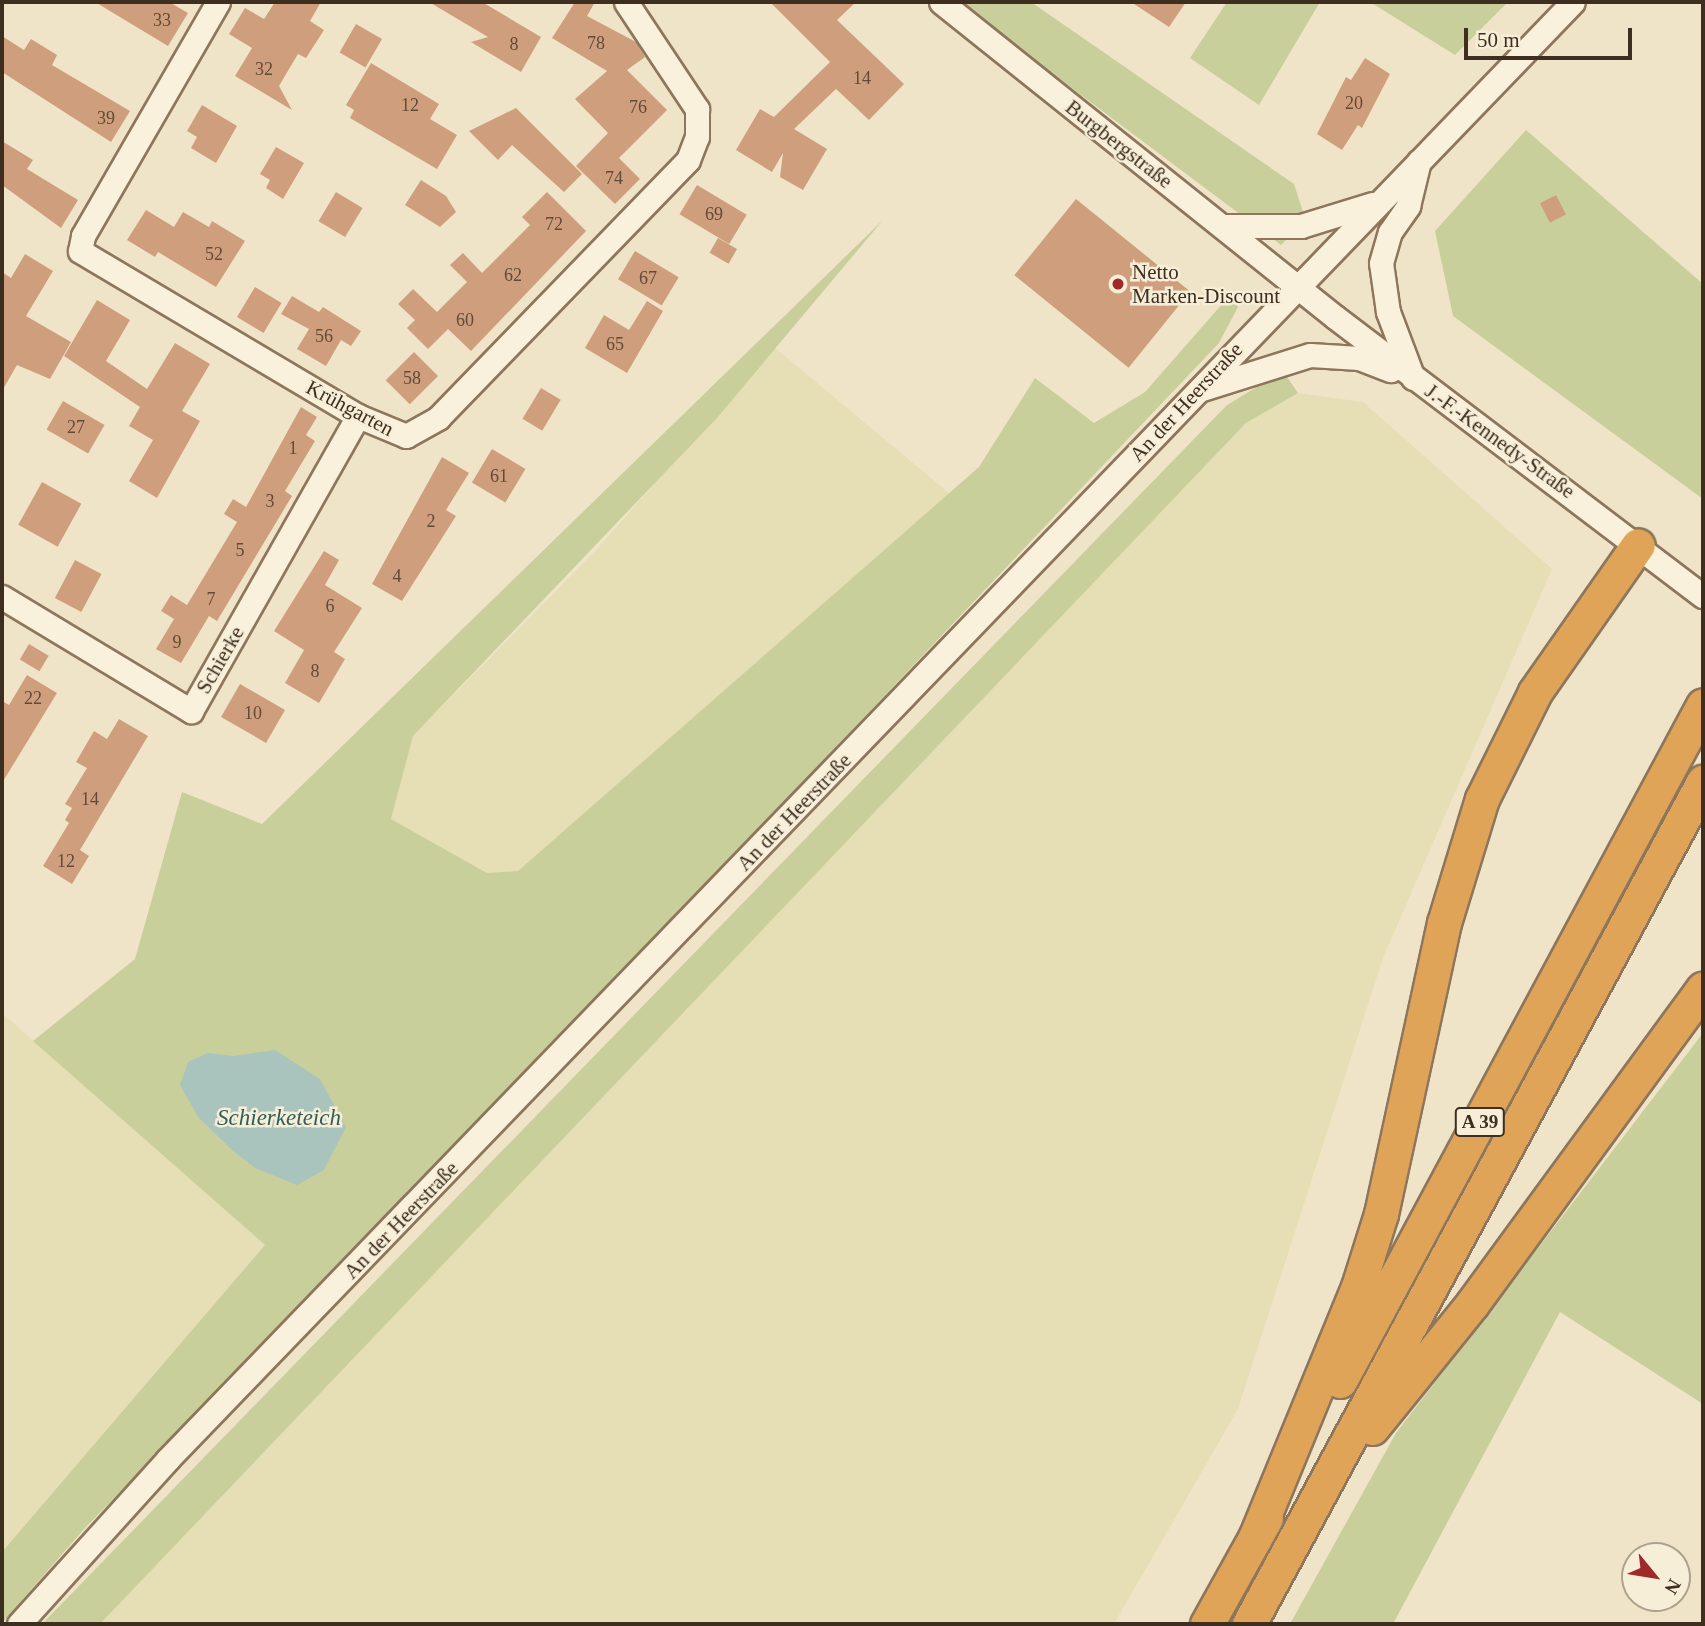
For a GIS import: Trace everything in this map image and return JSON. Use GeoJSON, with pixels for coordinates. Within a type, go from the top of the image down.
{"type":"FeatureCollection","features":[{"type":"Feature","properties":{"kind":"highway"},"geometry":{"type":"LineString","coordinates":[[1255,1538],[1358,1287],[1381,1214],[1444,923],[1482,799],[1535,692],[1638,545]]}},
{"type":"Feature","properties":{"kind":"highway","name":"A 39"},"geometry":{"type":"LineString","coordinates":[[1207,1624],[1703,705]]}},
{"type":"Feature","properties":{"kind":"highway","name":"A 39"},"geometry":{"type":"LineString","coordinates":[[1249,1624],[1332,1475],[1703,782]]}},
{"type":"Feature","properties":{"kind":"highway"},"geometry":{"type":"LineString","coordinates":[[1332,1475],[1472,1304],[1703,988]]}},
{"type":"Feature","properties":{"kind":"street","name":"Krühgarten"},"geometry":{"type":"LineString","coordinates":[[218,2],[83,236],[80,251],[358,416],[406,436],[438,418],[688,160],[697,137],[697,109],[626,2]]}},
{"type":"Feature","properties":{"kind":"street","name":"Burgbergstraße"},"geometry":{"type":"LineString","coordinates":[[941,2],[1297,286]]}},
{"type":"Feature","properties":{"kind":"street","name":"An der Heerstraße"},"geometry":{"type":"LineString","coordinates":[[19,1624],[167,1460],[1375,203],[1573,2]]}},
{"type":"Feature","properties":{"kind":"street"},"geometry":{"type":"LineString","coordinates":[[1413,378],[1388,312],[1381,263],[1390,232],[1408,206],[1419,160]]}},
{"type":"Feature","properties":{"kind":"street"},"geometry":{"type":"LineString","coordinates":[[1224,226],[1301,226],[1375,203]]}},
{"type":"Feature","properties":{"kind":"street","name":"J.-F.-Kennedy-Straße"},"geometry":{"type":"LineString","coordinates":[[1297,286],[1413,378],[1703,596]]}},
{"type":"Feature","properties":{"kind":"street"},"geometry":{"type":"LineString","coordinates":[[1198,390],[1310,355],[1359,358],[1413,378]]}},
{"type":"Feature","properties":{"kind":"street","name":"Schierke"},"geometry":{"type":"LineString","coordinates":[[2,597],[191,711],[358,416]]}},
{"type":"Feature","properties":{"kind":"shaded area"},"geometry":{"type":"Polygon","coordinates":[[[774,347],[950,494],[518,871],[487,873],[391,819],[413,736],[597,549],[774,347]]]}},
{"type":"Feature","properties":{"kind":"shaded area"},"geometry":{"type":"Polygon","coordinates":[[[1298,393],[1363,402],[1552,569],[1383,958],[1238,1409],[1114,1624],[100,1624],[1246,423],[1298,393]]]}},
{"type":"Feature","properties":{"kind":"shaded area"},"geometry":{"type":"Polygon","coordinates":[[[2,1013],[266,1245],[2,1552],[2,1013]]]}},
{"type":"Feature","properties":{"kind":"green space"},"geometry":{"type":"Polygon","coordinates":[[[957,2],[1031,2],[1294,184],[1306,221],[1281,245],[957,2]]]}},
{"type":"Feature","properties":{"kind":"green space"},"geometry":{"type":"Polygon","coordinates":[[[1227,2],[1320,2],[1259,105],[1190,58],[1227,2]]]}},
{"type":"Feature","properties":{"kind":"green space"},"geometry":{"type":"Polygon","coordinates":[[[1370,2],[1508,2],[1455,55],[1370,2]]]}},
{"type":"Feature","properties":{"kind":"green space"},"geometry":{"type":"Polygon","coordinates":[[[1526,130],[1703,284],[1703,499],[1453,316],[1435,231],[1526,130]]]}},
{"type":"Feature","properties":{"kind":"green space"},"geometry":{"type":"Polygon","coordinates":[[[883,220],[717,418],[413,736],[391,819],[487,873],[518,871],[979,467],[1035,378],[1094,423],[1145,392],[1230,295],[1238,307],[1219,343],[506,1095],[85,1528],[2,1623],[2,1552],[265,1245],[33,1041],[135,959],[182,792],[262,824],[883,220]]]}},
{"type":"Feature","properties":{"kind":"green space"},"geometry":{"type":"Polygon","coordinates":[[[1283,371],[1298,393],[1246,423],[100,1624],[42,1624],[1227,405],[1283,371]]]}},
{"type":"Feature","properties":{"kind":"green space"},"geometry":{"type":"Polygon","coordinates":[[[1703,1033],[1703,1404],[1560,1312],[1393,1624],[1290,1624],[1396,1433],[1703,1033]]]}},
{"type":"Feature","properties":{"kind":"water","name":"Schierketeich"},"geometry":{"type":"Polygon","coordinates":[[[275,1050],[320,1079],[346,1127],[324,1170],[297,1185],[255,1168],[232,1150],[198,1117],[180,1085],[188,1062],[208,1053],[233,1056],[275,1050]]]}},
{"type":"Feature","properties":{"kind":"building"},"geometry":{"type":"Polygon","coordinates":[[[95,2],[169,2],[188,13],[168,46],[95,2]]]}},
{"type":"Feature","properties":{"kind":"building"},"geometry":{"type":"Polygon","coordinates":[[[275,2],[321,2],[310,21],[324,30],[306,58],[298,54],[279,86],[292,110],[235,76],[252,48],[229,34],[245,8],[264,19],[275,2]]]}},
{"type":"Feature","properties":{"kind":"building"},"geometry":{"type":"Polygon","coordinates":[[[429,2],[482,2],[541,37],[521,72],[471,42],[488,37],[429,2]]]}},
{"type":"Feature","properties":{"kind":"building"},"geometry":{"type":"Polygon","coordinates":[[[575,2],[595,2],[587,16],[636,42],[645,57],[627,70],[667,110],[619,158],[640,179],[615,204],[576,166],[608,133],[575,99],[607,71],[552,38],[575,2]]]}},
{"type":"Feature","properties":{"kind":"building"},"geometry":{"type":"Polygon","coordinates":[[[770,2],[856,2],[837,20],[904,84],[869,120],[836,89],[794,129],[827,149],[803,190],[780,177],[783,153],[772,172],[736,150],[760,109],[774,117],[830,62],[770,2]]]}},
{"type":"Feature","properties":{"kind":"building"},"geometry":{"type":"Polygon","coordinates":[[[1131,2],[1186,2],[1169,27],[1131,2]]]}},
{"type":"Feature","properties":{"kind":"building"},"geometry":{"type":"Polygon","coordinates":[[[356,24],[382,39],[365,68],[340,53],[356,24]]]}},
{"type":"Feature","properties":{"kind":"building"},"geometry":{"type":"Polygon","coordinates":[[[2,36],[24,50],[31,39],[57,55],[52,65],[130,111],[111,142],[2,72],[2,36]]]}},
{"type":"Feature","properties":{"kind":"building"},"geometry":{"type":"Polygon","coordinates":[[[1365,58],[1390,74],[1362,128],[1358,125],[1342,150],[1317,134],[1346,77],[1351,80],[1365,58]]]}},
{"type":"Feature","properties":{"kind":"building"},"geometry":{"type":"Polygon","coordinates":[[[371,63],[439,104],[430,119],[457,135],[437,169],[350,118],[354,110],[346,105],[371,63]]]}},
{"type":"Feature","properties":{"kind":"building"},"geometry":{"type":"Polygon","coordinates":[[[202,105],[237,126],[216,163],[191,148],[197,137],[187,131],[202,105]]]}},
{"type":"Feature","properties":{"kind":"building"},"geometry":{"type":"Polygon","coordinates":[[[516,108],[582,174],[564,192],[512,145],[498,160],[469,131],[516,108]]]}},
{"type":"Feature","properties":{"kind":"building"},"geometry":{"type":"Polygon","coordinates":[[[2,141],[33,160],[27,169],[78,200],[61,228],[2,185],[2,141]]]}},
{"type":"Feature","properties":{"kind":"building"},"geometry":{"type":"Polygon","coordinates":[[[276,147],[304,163],[283,199],[266,188],[270,180],[260,174],[276,147]]]}},
{"type":"Feature","properties":{"kind":"building"},"geometry":{"type":"Polygon","coordinates":[[[421,180],[446,196],[456,212],[440,227],[405,205],[421,180]]]}},
{"type":"Feature","properties":{"kind":"building"},"geometry":{"type":"Polygon","coordinates":[[[697,185],[747,215],[729,244],[679,214],[697,185]]]}},
{"type":"Feature","properties":{"kind":"building"},"geometry":{"type":"Polygon","coordinates":[[[336,192],[363,208],[345,237],[318,221],[336,192]]]}},
{"type":"Feature","properties":{"kind":"building"},"geometry":{"type":"Polygon","coordinates":[[[547,192],[586,231],[471,351],[448,329],[428,349],[407,328],[415,320],[398,304],[413,289],[437,312],[467,282],[450,265],[463,253],[482,273],[530,225],[522,217],[547,192]]]}},
{"type":"Feature","properties":{"kind":"building"},"geometry":{"type":"Polygon","coordinates":[[[1556,195],[1566,215],[1550,223],[1540,203],[1556,195]]]}},
{"type":"Feature","properties":{"kind":"building"},"geometry":{"type":"Polygon","coordinates":[[[1076,199],[1190,292],[1129,368],[1014,275],[1076,199]]]}},
{"type":"Feature","properties":{"kind":"building"},"geometry":{"type":"Polygon","coordinates":[[[146,210],[174,227],[183,212],[209,227],[212,221],[245,241],[216,287],[158,252],[155,257],[127,240],[146,210]]]}},
{"type":"Feature","properties":{"kind":"building"},"geometry":{"type":"Polygon","coordinates":[[[718,238],[737,249],[729,264],[710,253],[718,238]]]}},
{"type":"Feature","properties":{"kind":"building"},"geometry":{"type":"Polygon","coordinates":[[[635,251],[679,277],[662,306],[618,279],[635,251]]]}},
{"type":"Feature","properties":{"kind":"building"},"geometry":{"type":"Polygon","coordinates":[[[25,254],[53,271],[26,316],[71,342],[50,379],[17,365],[2,391],[2,272],[11,278],[25,254]]]}},
{"type":"Feature","properties":{"kind":"building"},"geometry":{"type":"Polygon","coordinates":[[[255,287],[282,303],[264,333],[237,317],[255,287]]]}},
{"type":"Feature","properties":{"kind":"building"},"geometry":{"type":"Polygon","coordinates":[[[292,296],[319,312],[323,307],[361,331],[351,346],[341,340],[326,366],[297,349],[309,329],[281,314],[292,296]]]}},
{"type":"Feature","properties":{"kind":"building"},"geometry":{"type":"Polygon","coordinates":[[[97,300],[130,320],[106,361],[147,389],[175,343],[210,364],[182,411],[200,421],[157,498],[129,481],[153,440],[129,426],[140,407],[64,356],[97,300]]]}},
{"type":"Feature","properties":{"kind":"building"},"geometry":{"type":"Polygon","coordinates":[[[647,301],[663,311],[627,373],[585,348],[604,315],[629,330],[647,301]]]}},
{"type":"Feature","properties":{"kind":"building"},"geometry":{"type":"Polygon","coordinates":[[[414,352],[438,376],[410,404],[386,380],[414,352]]]}},
{"type":"Feature","properties":{"kind":"building"},"geometry":{"type":"Polygon","coordinates":[[[541,388],[561,400],[542,431],[522,419],[541,388]]]}},
{"type":"Feature","properties":{"kind":"building"},"geometry":{"type":"Polygon","coordinates":[[[63,401],[105,425],[88,454],[46,430],[63,401]]]}},
{"type":"Feature","properties":{"kind":"building"},"geometry":{"type":"Polygon","coordinates":[[[301,407],[317,417],[306,435],[315,441],[285,491],[292,496],[217,621],[209,616],[181,663],[156,649],[174,619],[161,611],[171,595],[187,605],[237,522],[224,514],[233,499],[246,507],[301,407]]]}},
{"type":"Feature","properties":{"kind":"building"},"geometry":{"type":"Polygon","coordinates":[[[492,449],[525,469],[505,503],[472,482],[492,449]]]}},
{"type":"Feature","properties":{"kind":"building"},"geometry":{"type":"Polygon","coordinates":[[[442,457],[469,473],[446,510],[456,516],[402,601],[372,584],[442,457]]]}},
{"type":"Feature","properties":{"kind":"building"},"geometry":{"type":"Polygon","coordinates":[[[42,482],[81,504],[58,547],[18,525],[42,482]]]}},
{"type":"Feature","properties":{"kind":"building"},"geometry":{"type":"Polygon","coordinates":[[[324,551],[339,560],[325,585],[362,608],[334,652],[345,659],[319,703],[285,683],[304,650],[274,631],[324,551]]]}},
{"type":"Feature","properties":{"kind":"building"},"geometry":{"type":"Polygon","coordinates":[[[75,560],[101,574],[81,612],[55,598],[75,560]]]}},
{"type":"Feature","properties":{"kind":"building"},"geometry":{"type":"Polygon","coordinates":[[[29,644],[49,656],[39,671],[20,659],[29,644]]]}},
{"type":"Feature","properties":{"kind":"building"},"geometry":{"type":"Polygon","coordinates":[[[27,675],[57,693],[2,783],[2,701],[9,705],[27,675]]]}},
{"type":"Feature","properties":{"kind":"building"},"geometry":{"type":"Polygon","coordinates":[[[240,684],[285,710],[266,743],[221,717],[240,684]]]}},
{"type":"Feature","properties":{"kind":"building"},"geometry":{"type":"Polygon","coordinates":[[[119,719],[148,736],[80,850],[89,856],[72,884],[43,866],[69,823],[65,820],[72,808],[65,804],[87,768],[76,762],[94,731],[107,739],[119,719]]]}},
{"type":"Feature","properties":{"kind":"place","name":"Netto Marken-Discount"},"geometry":{"type":"Point","coordinates":[1118,284]}}]}
